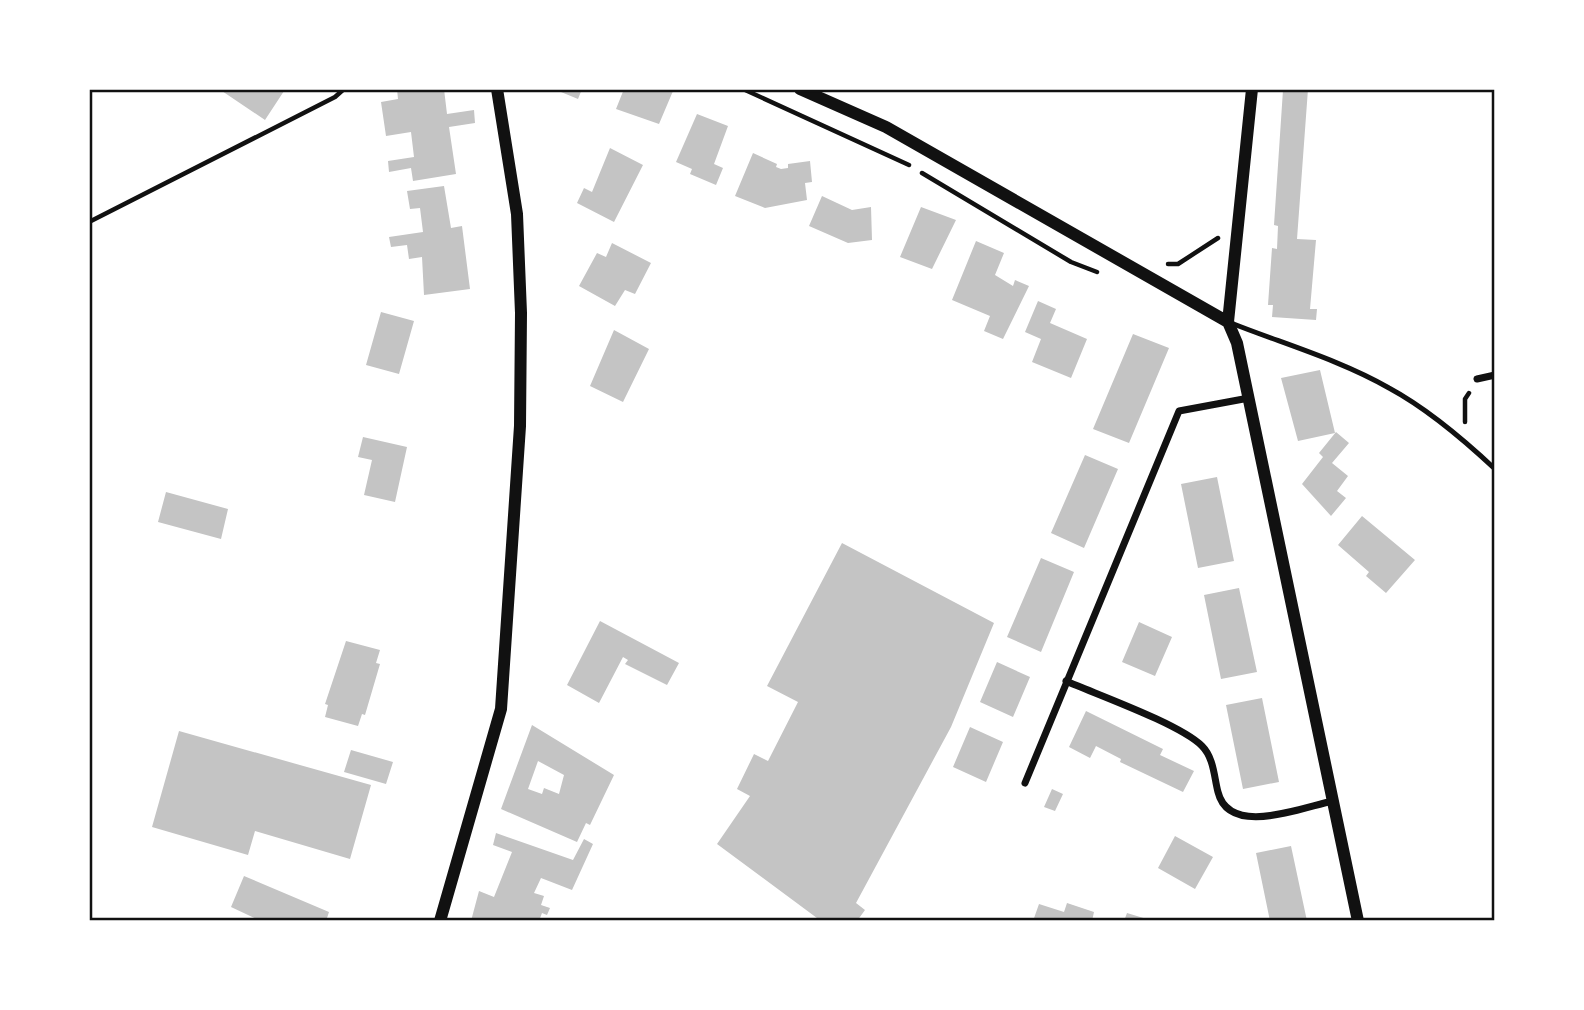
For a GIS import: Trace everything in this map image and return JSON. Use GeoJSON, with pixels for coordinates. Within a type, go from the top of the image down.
{"type":"FeatureCollection","features":[{"type":"Feature","properties":{"kind":"street"},"geometry":{"type":"LineString","coordinates":[[440,921],[501,709],[502,696],[520,426],[521,313],[517,214],[497,89]]}},
{"type":"Feature","properties":{"kind":"street"},"geometry":{"type":"LineString","coordinates":[[800,89],[886,128],[1228,322]]}},
{"type":"Feature","properties":{"kind":"street"},"geometry":{"type":"LineString","coordinates":[[1252,89],[1228,322],[1237,343],[1249,398],[1358,921]]}},
{"type":"Feature","properties":{"kind":"street"},"geometry":{"type":"LineString","coordinates":[[1477,379],[1495,375]]}},
{"type":"Feature","properties":{"kind":"street"},"geometry":{"type":"LineString","coordinates":[[1025,783],[1179,411],[1249,398]]}},
{"type":"Feature","properties":{"kind":"street"},"geometry":{"type":"LineString","coordinates":[[1066,681],[1179,730],[1203,747],[1212,764],[1219,796],[1230,813],[1248,818],[1333,801]]}},
{"type":"Feature","properties":{"kind":"lane"},"geometry":{"type":"LineString","coordinates":[[1228,322],[1328,359],[1390,388],[1465,440],[1495,469]]}},
{"type":"Feature","properties":{"kind":"path"},"geometry":{"type":"LineString","coordinates":[[89,222],[335,97],[344,89]]}},
{"type":"Feature","properties":{"kind":"path"},"geometry":{"type":"LineString","coordinates":[[1465,440],[1465,399],[1477,379]]}},
{"type":"Feature","properties":{"kind":"building"},"geometry":{"type":"Polygon","coordinates":[[[219,89],[281,89],[284,91],[265,120],[219,89]]]}},
{"type":"Feature","properties":{"kind":"building"},"geometry":{"type":"Polygon","coordinates":[[[397,89],[444,89],[447,114],[474,110],[475,123],[449,127],[456,174],[413,181],[411,168],[389,172],[388,161],[414,157],[411,132],[386,136],[381,102],[398,99],[397,89]]]}},
{"type":"Feature","properties":{"kind":"building"},"geometry":{"type":"Polygon","coordinates":[[[562,89],[582,89],[578,99],[561,92],[562,89]]]}},
{"type":"Feature","properties":{"kind":"building"},"geometry":{"type":"Polygon","coordinates":[[[624,89],[673,91],[659,124],[616,109],[624,89]]]}},
{"type":"Feature","properties":{"kind":"building"},"geometry":{"type":"Polygon","coordinates":[[[1308,89],[1297,239],[1316,240],[1310,309],[1317,309],[1316,320],[1272,317],[1273,305],[1268,305],[1272,248],[1277,249],[1278,226],[1274,225],[1283,90],[1308,89]]]}},
{"type":"Feature","properties":{"kind":"building"},"geometry":{"type":"Polygon","coordinates":[[[697,114],[728,126],[714,164],[723,168],[716,185],[690,174],[692,169],[676,162],[697,114]]]}},
{"type":"Feature","properties":{"kind":"building"},"geometry":{"type":"Polygon","coordinates":[[[610,148],[643,165],[614,222],[577,203],[584,188],[592,192],[610,148]]]}},
{"type":"Feature","properties":{"kind":"building"},"geometry":{"type":"Polygon","coordinates":[[[753,153],[777,164],[776,167],[781,169],[788,168],[788,164],[810,161],[812,182],[805,183],[807,200],[765,208],[735,196],[753,153]]]}},
{"type":"Feature","properties":{"kind":"building"},"geometry":{"type":"Polygon","coordinates":[[[444,186],[451,228],[462,226],[470,289],[424,295],[422,257],[409,259],[407,245],[391,247],[389,237],[423,232],[420,208],[410,209],[407,191],[444,186]]]}},
{"type":"Feature","properties":{"kind":"building"},"geometry":{"type":"Polygon","coordinates":[[[822,196],[852,210],[871,207],[872,240],[848,243],[809,226],[822,196]]]}},
{"type":"Feature","properties":{"kind":"building"},"geometry":{"type":"Polygon","coordinates":[[[921,207],[956,220],[932,269],[900,257],[921,207]]]}},
{"type":"Feature","properties":{"kind":"building"},"geometry":{"type":"Polygon","coordinates":[[[976,241],[1004,253],[995,275],[1013,286],[1015,280],[1029,286],[1003,339],[984,331],[990,316],[952,300],[976,241]]]}},
{"type":"Feature","properties":{"kind":"building"},"geometry":{"type":"Polygon","coordinates":[[[612,243],[651,263],[635,294],[625,290],[615,306],[579,286],[597,253],[606,257],[612,243]]]}},
{"type":"Feature","properties":{"kind":"building"},"geometry":{"type":"Polygon","coordinates":[[[1038,301],[1056,309],[1050,323],[1087,339],[1071,378],[1032,362],[1041,339],[1025,332],[1038,301]]]}},
{"type":"Feature","properties":{"kind":"building"},"geometry":{"type":"Polygon","coordinates":[[[381,312],[414,321],[399,374],[366,365],[381,312]]]}},
{"type":"Feature","properties":{"kind":"building"},"geometry":{"type":"Polygon","coordinates":[[[614,330],[649,349],[623,402],[590,386],[614,330]]]}},
{"type":"Feature","properties":{"kind":"building"},"geometry":{"type":"Polygon","coordinates":[[[1133,334],[1169,348],[1129,443],[1093,429],[1133,334]]]}},
{"type":"Feature","properties":{"kind":"building"},"geometry":{"type":"Polygon","coordinates":[[[1320,370],[1335,433],[1298,441],[1281,378],[1320,370]]]}},
{"type":"Feature","properties":{"kind":"building"},"geometry":{"type":"Polygon","coordinates":[[[1336,432],[1349,443],[1332,463],[1348,476],[1337,491],[1346,498],[1331,516],[1302,484],[1323,457],[1319,453],[1336,432]]]}},
{"type":"Feature","properties":{"kind":"building"},"geometry":{"type":"Polygon","coordinates":[[[363,437],[407,447],[395,502],[364,495],[372,460],[358,457],[363,437]]]}},
{"type":"Feature","properties":{"kind":"building"},"geometry":{"type":"Polygon","coordinates":[[[1085,455],[1118,469],[1084,548],[1051,533],[1085,455]]]}},
{"type":"Feature","properties":{"kind":"building"},"geometry":{"type":"Polygon","coordinates":[[[1217,477],[1234,561],[1198,568],[1181,484],[1217,477]]]}},
{"type":"Feature","properties":{"kind":"building"},"geometry":{"type":"Polygon","coordinates":[[[166,492],[228,509],[221,539],[158,522],[166,492]]]}},
{"type":"Feature","properties":{"kind":"building"},"geometry":{"type":"Polygon","coordinates":[[[1362,516],[1415,560],[1386,593],[1366,576],[1369,572],[1338,545],[1362,516]]]}},
{"type":"Feature","properties":{"kind":"building"},"geometry":{"type":"Polygon","coordinates":[[[842,543],[994,623],[951,727],[856,903],[865,910],[857,921],[821,921],[717,844],[750,796],[737,789],[754,754],[768,761],[798,702],[767,686],[842,543]]]}},
{"type":"Feature","properties":{"kind":"building"},"geometry":{"type":"Polygon","coordinates":[[[1041,558],[1074,572],[1041,652],[1007,637],[1041,558]]]}},
{"type":"Feature","properties":{"kind":"building"},"geometry":{"type":"Polygon","coordinates":[[[1239,588],[1257,672],[1221,679],[1204,595],[1239,588]]]}},
{"type":"Feature","properties":{"kind":"building"},"geometry":{"type":"Polygon","coordinates":[[[600,621],[679,663],[667,685],[625,664],[628,660],[623,657],[599,703],[567,685],[600,621]]]}},
{"type":"Feature","properties":{"kind":"building"},"geometry":{"type":"Polygon","coordinates":[[[1139,622],[1172,637],[1155,676],[1122,662],[1139,622]]]}},
{"type":"Feature","properties":{"kind":"building"},"geometry":{"type":"Polygon","coordinates":[[[346,641],[380,650],[376,663],[380,664],[365,715],[362,714],[358,726],[325,717],[328,705],[325,704],[346,641]]]}},
{"type":"Feature","properties":{"kind":"building"},"geometry":{"type":"Polygon","coordinates":[[[997,662],[1030,677],[1013,717],[980,702],[997,662]]]}},
{"type":"Feature","properties":{"kind":"building"},"geometry":{"type":"Polygon","coordinates":[[[1262,698],[1279,782],[1243,789],[1226,705],[1262,698]]]}},
{"type":"Feature","properties":{"kind":"building"},"geometry":{"type":"Polygon","coordinates":[[[1086,711],[1163,749],[1160,755],[1194,771],[1183,792],[1120,762],[1121,759],[1096,746],[1090,758],[1069,747],[1086,711]]]}},
{"type":"Feature","properties":{"kind":"building"},"geometry":{"type":"Polygon","coordinates":[[[532,725],[614,775],[590,825],[586,823],[577,842],[501,809],[532,725]],[[538,761],[528,789],[542,794],[544,788],[559,794],[564,775],[538,761]]]}},
{"type":"Feature","properties":{"kind":"building"},"geometry":{"type":"Polygon","coordinates":[[[970,727],[1003,742],[986,782],[953,767],[970,727]]]}},
{"type":"Feature","properties":{"kind":"building"},"geometry":{"type":"Polygon","coordinates":[[[179,731],[371,785],[350,859],[255,831],[248,855],[152,827],[179,731]]]}},
{"type":"Feature","properties":{"kind":"building"},"geometry":{"type":"Polygon","coordinates":[[[351,750],[393,762],[386,784],[344,772],[351,750]]]}},
{"type":"Feature","properties":{"kind":"building"},"geometry":{"type":"Polygon","coordinates":[[[1052,789],[1063,794],[1055,811],[1044,807],[1052,789]]]}},
{"type":"Feature","properties":{"kind":"building"},"geometry":{"type":"Polygon","coordinates":[[[496,833],[573,860],[584,839],[593,844],[572,890],[541,878],[534,893],[544,896],[541,905],[550,908],[547,915],[542,913],[539,921],[471,921],[479,891],[494,897],[512,852],[493,845],[496,833]]]}},
{"type":"Feature","properties":{"kind":"building"},"geometry":{"type":"Polygon","coordinates":[[[1175,836],[1213,857],[1195,889],[1158,868],[1175,836]]]}},
{"type":"Feature","properties":{"kind":"building"},"geometry":{"type":"Polygon","coordinates":[[[1291,846],[1307,921],[1270,921],[1256,853],[1291,846]]]}},
{"type":"Feature","properties":{"kind":"building"},"geometry":{"type":"Polygon","coordinates":[[[244,876],[329,912],[326,921],[261,921],[231,907],[244,876]]]}},
{"type":"Feature","properties":{"kind":"building"},"geometry":{"type":"Polygon","coordinates":[[[1067,903],[1094,912],[1092,921],[1033,921],[1039,904],[1064,912],[1067,903]]]}},
{"type":"Feature","properties":{"kind":"building"},"geometry":{"type":"Polygon","coordinates":[[[1127,913],[1150,920],[1150,921],[1124,921],[1127,913]]]}}]}
